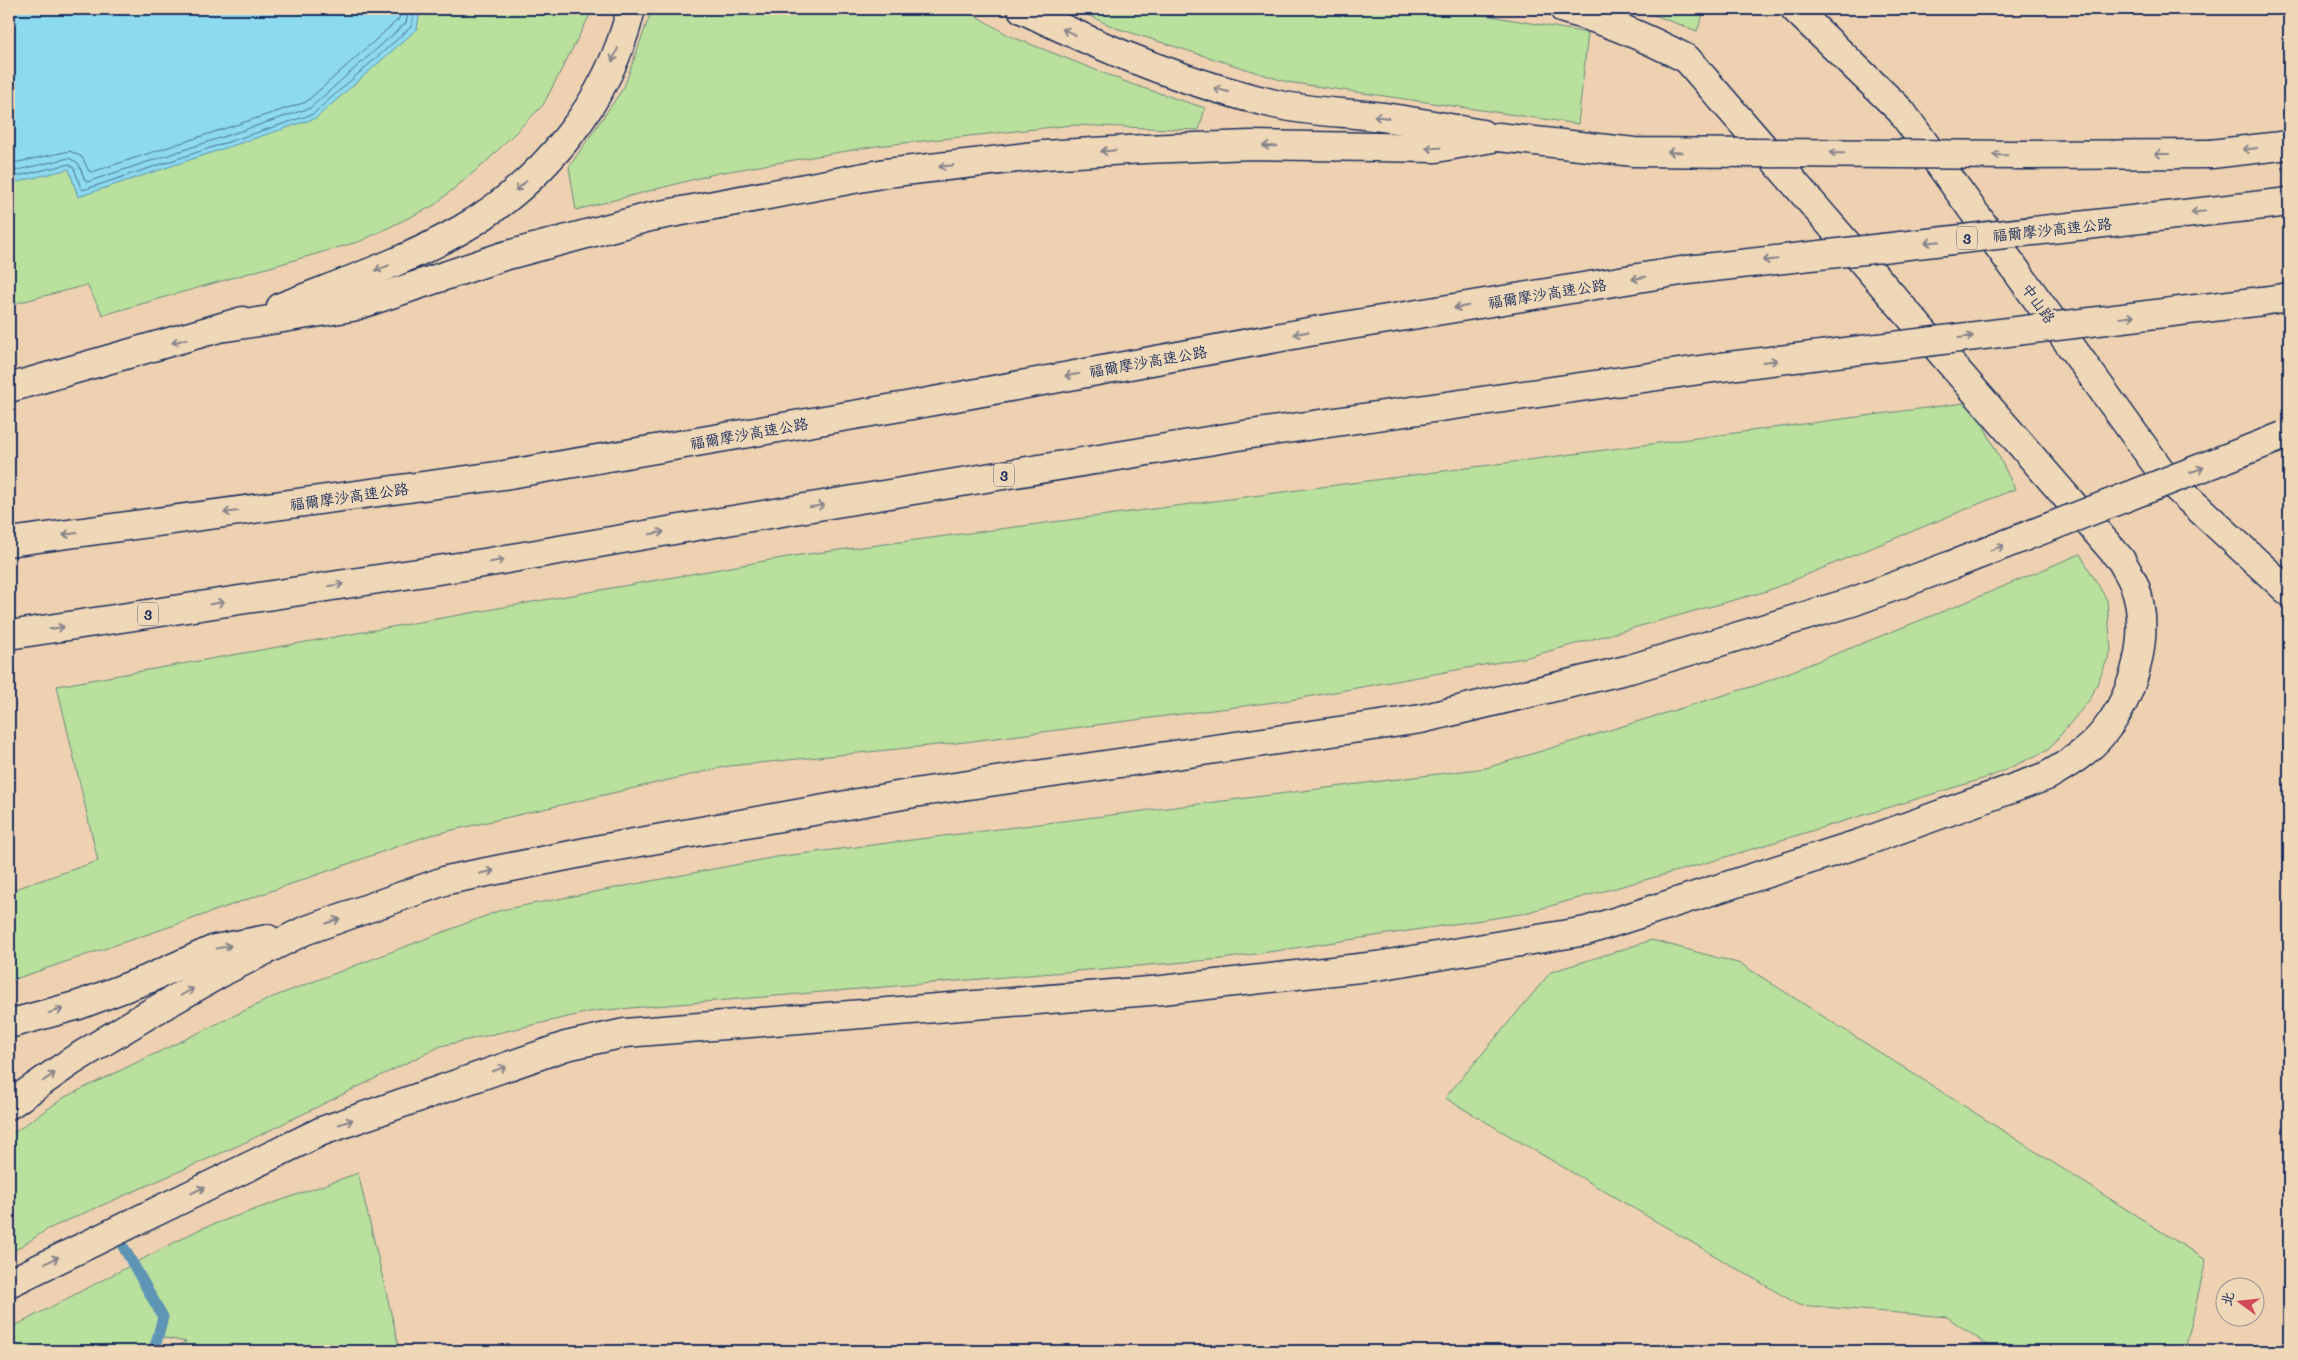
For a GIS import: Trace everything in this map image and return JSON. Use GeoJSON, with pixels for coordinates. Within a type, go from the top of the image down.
{"type":"FeatureCollection","features":[{"type":"Feature","properties":{"kind":"main road"},"geometry":{"type":"LineString","coordinates":[[9,388],[226,328],[395,263],[462,229],[496,207],[526,182],[554,154],[579,122],[600,88],[617,53],[631,9]]}},
{"type":"Feature","properties":{"kind":"main road"},"geometry":{"type":"LineString","coordinates":[[1022,9],[1069,32],[1137,61],[1206,85],[1276,105],[1406,120],[1498,137],[1634,152],[2016,155],[2211,154],[2289,145]]}},
{"type":"Feature","properties":{"kind":"main road"},"geometry":{"type":"LineString","coordinates":[[9,1283],[322,1130],[566,1046],[625,1033],[1162,990],[1377,966],[1586,931],[1870,840],[2047,776],[2068,764],[2087,749],[2104,732],[2118,712],[2129,689],[2137,664],[2141,639],[2140,613],[2135,588],[2122,560],[1687,59],[1644,37],[1599,19],[1564,9]]}},
{"type":"Feature","properties":{"kind":"main road","name":"中山路"},"geometry":{"type":"LineString","coordinates":[[1795,9],[1901,111],[2166,478],[2289,592]]}},
{"type":"Feature","properties":{"kind":"main road"},"geometry":{"type":"LineString","coordinates":[[226,328],[352,307],[504,256],[650,217],[886,173],[1044,155],[1126,150],[1252,146],[1436,148],[1498,137]]}},
{"type":"Feature","properties":{"kind":"main road","name":"福爾摩沙高速公路"},"geometry":{"type":"LineString","coordinates":[[9,542],[534,470],[912,405],[1314,331],[1687,270],[2289,202]]}},
{"type":"Feature","properties":{"kind":"main road","name":"3"},"geometry":{"type":"LineString","coordinates":[[9,635],[484,563],[1244,435],[1722,367],[2289,297]]}},
{"type":"Feature","properties":{"kind":"main road"},"geometry":{"type":"LineString","coordinates":[[9,1105],[72,1061],[224,971],[304,931],[448,880],[601,848],[914,793],[1421,718],[1630,669],[1852,602],[2286,435]]}},
{"type":"Feature","properties":{"kind":"main road"},"geometry":{"type":"LineString","coordinates":[[9,1024],[96,998],[148,979],[215,949],[304,931]]}},
{"type":"Feature","properties":{"kind":"green space"},"geometry":{"type":"Polygon","coordinates":[[[9,9],[593,9],[543,105],[486,162],[433,206],[361,241],[103,315],[87,285],[9,305],[9,9]]]}},
{"type":"Feature","properties":{"kind":"green space"},"geometry":{"type":"Polygon","coordinates":[[[652,9],[964,9],[1010,36],[1131,84],[1205,108],[1199,130],[1072,125],[876,146],[718,173],[576,210],[569,167],[624,87],[652,9]]]}},
{"type":"Feature","properties":{"kind":"green space"},"geometry":{"type":"Polygon","coordinates":[[[1075,9],[1451,9],[1588,33],[1578,124],[1287,82],[1116,28],[1075,9]]]}},
{"type":"Feature","properties":{"kind":"green space"},"geometry":{"type":"Polygon","coordinates":[[[1638,9],[1705,9],[1697,31],[1638,9]]]}},
{"type":"Feature","properties":{"kind":"green space"},"geometry":{"type":"Polygon","coordinates":[[[1972,402],[2015,489],[1767,591],[1528,657],[1290,700],[957,743],[729,766],[427,836],[9,981],[9,891],[98,861],[57,686],[793,556],[1972,402]]]}},
{"type":"Feature","properties":{"kind":"green space"},"geometry":{"type":"Polygon","coordinates":[[[2080,554],[2107,600],[2111,651],[2091,698],[2048,750],[1992,776],[1706,863],[1521,914],[1222,959],[594,1011],[441,1046],[244,1143],[48,1229],[9,1254],[9,1136],[65,1097],[273,997],[501,910],[776,857],[1486,768],[1760,684],[1964,603],[2080,554]]]}},
{"type":"Feature","properties":{"kind":"green space"},"geometry":{"type":"Polygon","coordinates":[[[1652,940],[1741,964],[2206,1260],[2185,1351],[1996,1351],[1947,1317],[1799,1305],[1445,1098],[1551,972],[1652,940]]]}},
{"type":"Feature","properties":{"kind":"green space"},"geometry":{"type":"Polygon","coordinates":[[[358,1173],[400,1351],[164,1351],[186,1342],[161,1337],[140,1351],[9,1351],[9,1329],[200,1229],[358,1173]]]}},
{"type":"Feature","properties":{"kind":"water"},"geometry":{"type":"Polygon","coordinates":[[[9,9],[420,9],[417,29],[316,118],[78,197],[69,169],[9,184],[9,9]]]}},
{"type":"Feature","properties":{"kind":"waterway"},"geometry":{"type":"LineString","coordinates":[[124,1248],[163,1317],[154,1351]]}}]}
